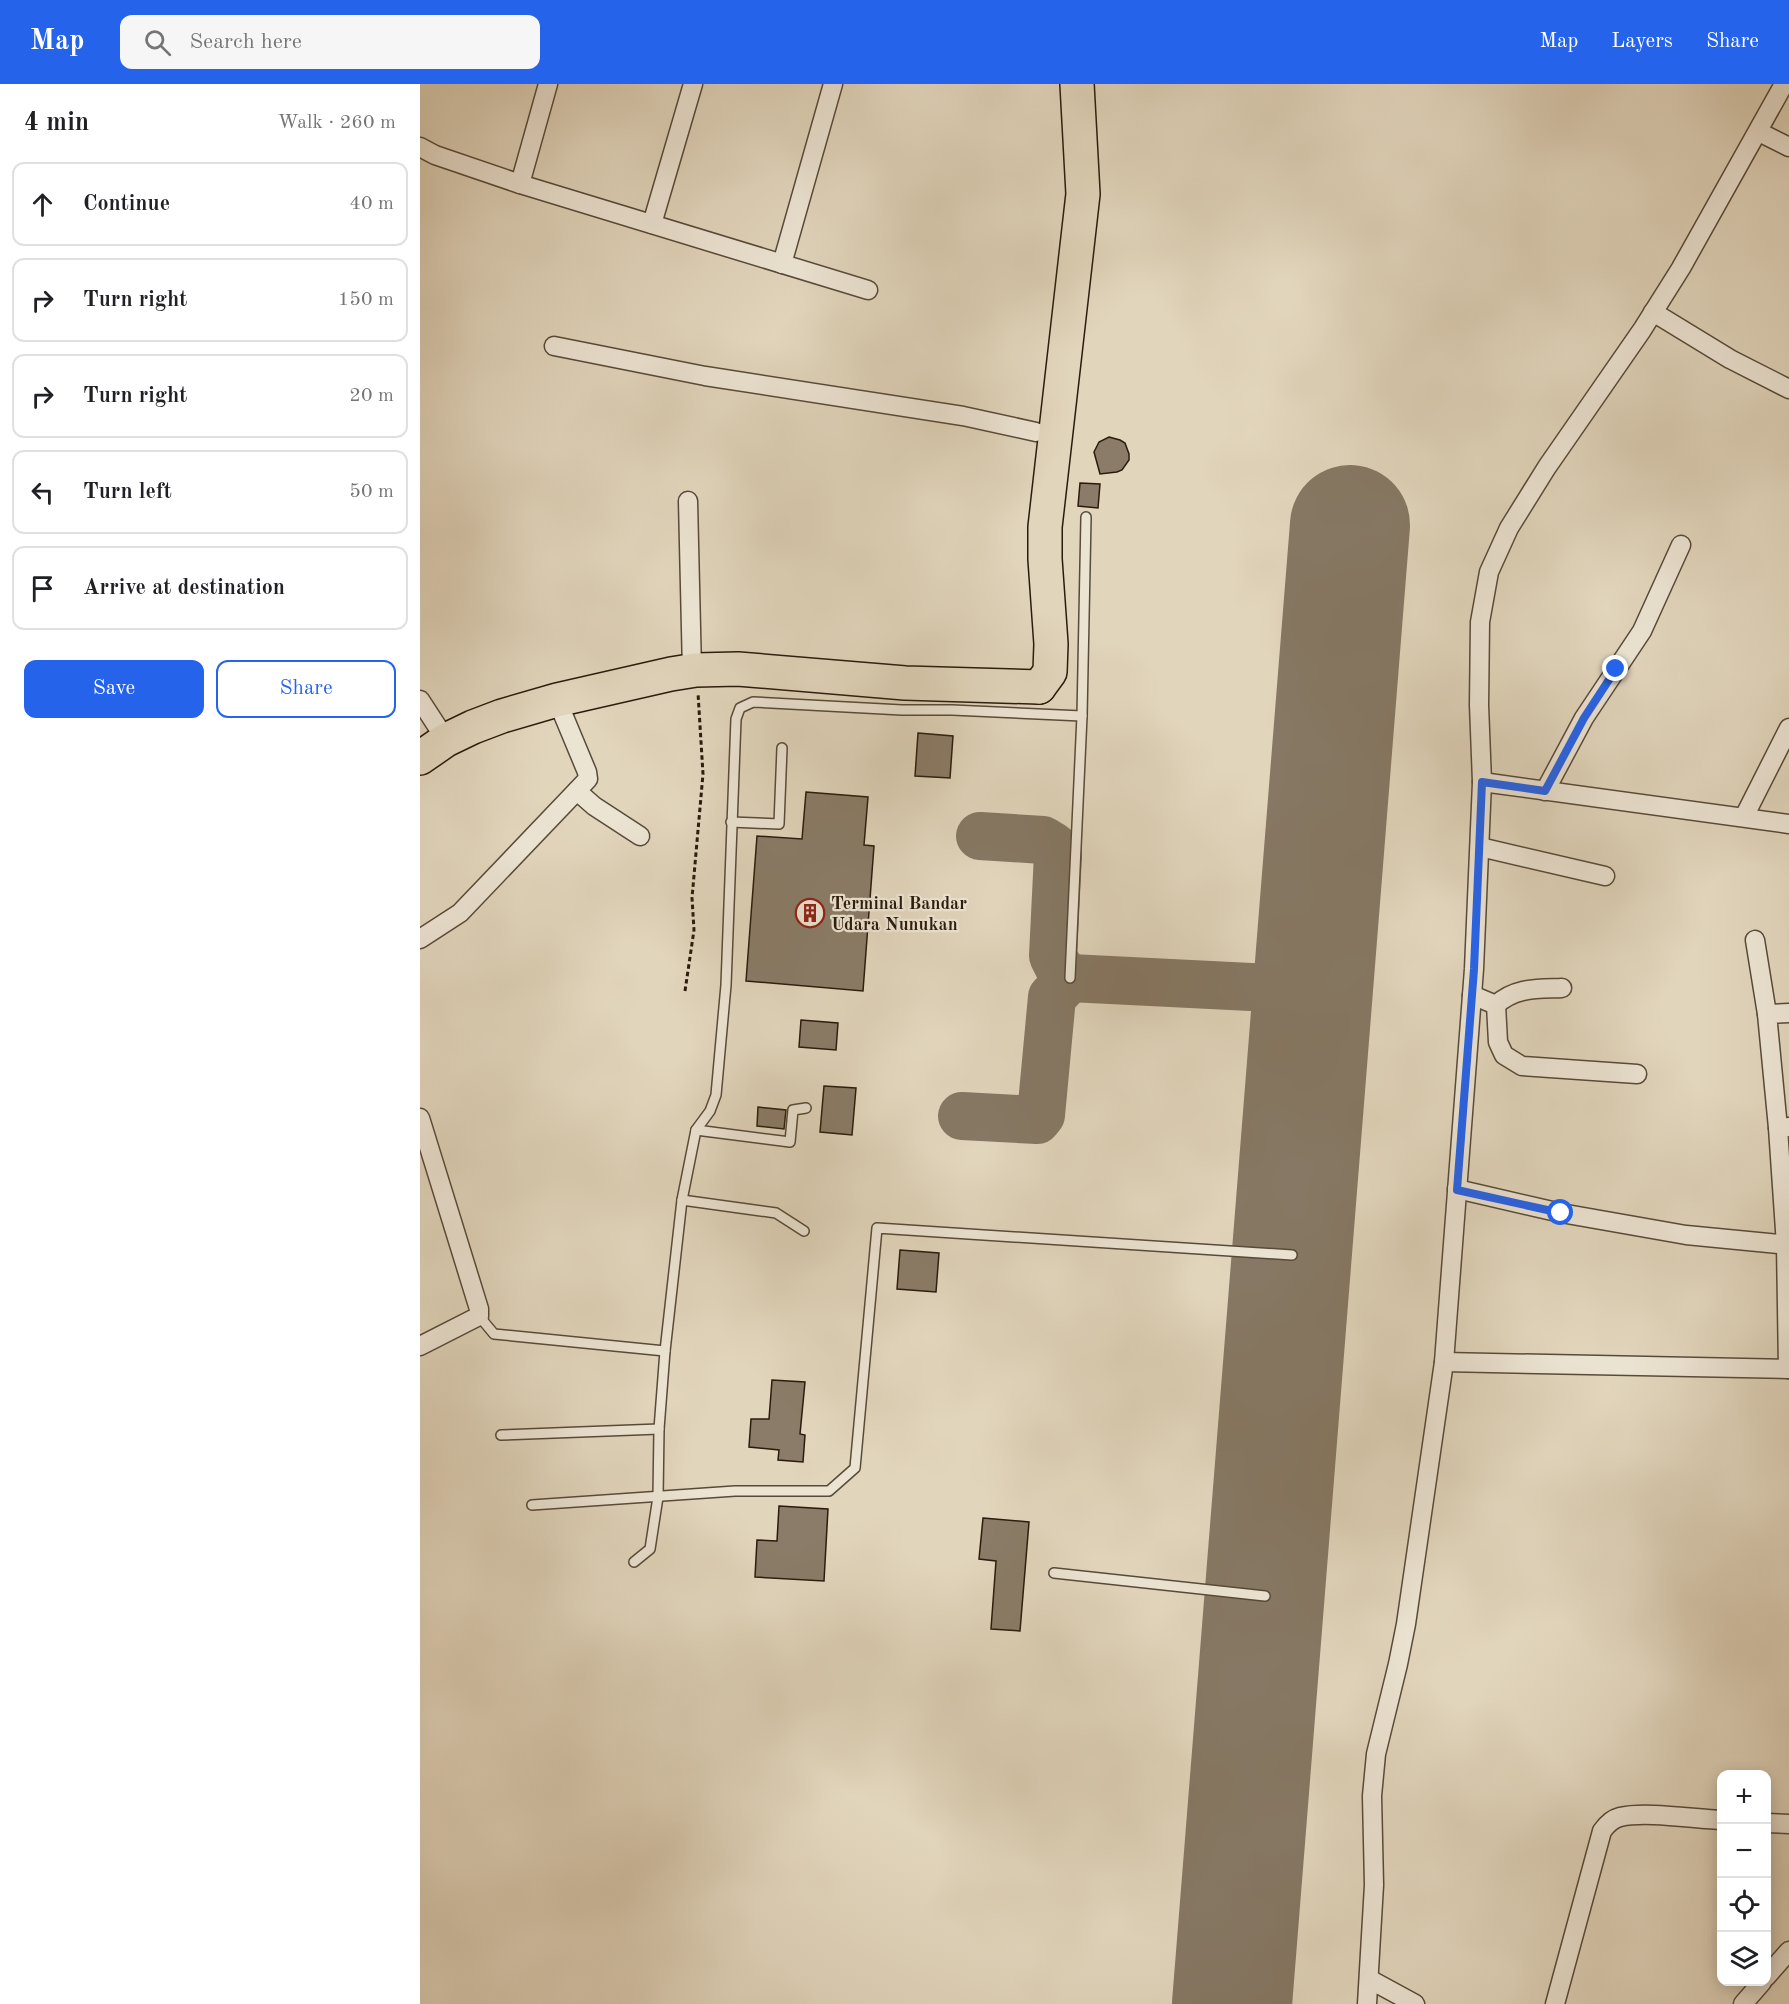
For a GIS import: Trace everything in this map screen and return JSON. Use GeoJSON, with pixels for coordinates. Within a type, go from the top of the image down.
{"type":"FeatureCollection","features":[{"type":"Feature","properties":{"kind":"highway"},"geometry":{"type":"LineString","coordinates":[[1039,687],[1030,628],[1026,527],[1062,213],[1063,194],[1056,84]]}},
{"type":"Feature","properties":{"kind":"highway"},"geometry":{"type":"LineString","coordinates":[[433,749],[472,727],[502,716],[557,700],[694,670],[738,669],[904,696],[1039,687],[1050,672],[1051,644],[1045,527],[1083,194],[1084,173],[1077,84]]}},
{"type":"Feature","properties":{"kind":"street"},"geometry":{"type":"LineString","coordinates":[[520,184],[548,84]]}},
{"type":"Feature","properties":{"kind":"street"},"geometry":{"type":"LineString","coordinates":[[652,224],[693,84]]}},
{"type":"Feature","properties":{"kind":"street"},"geometry":{"type":"LineString","coordinates":[[782,264],[833,84]]}},
{"type":"Feature","properties":{"kind":"street"},"geometry":{"type":"LineString","coordinates":[[1367,2004],[1374,1885],[1372,1796],[1376,1754],[1406,1624],[1444,1362],[1472,995],[1482,782],[1479,705],[1480,622],[1489,572],[1509,528],[1540,477],[1681,268],[1784,84]]}},
{"type":"Feature","properties":{"kind":"street"},"geometry":{"type":"LineString","coordinates":[[1759,132],[1789,147]]}},
{"type":"Feature","properties":{"kind":"street"},"geometry":{"type":"LineString","coordinates":[[420,147],[435,155],[520,184],[868,290]]}},
{"type":"Feature","properties":{"kind":"street"},"geometry":{"type":"LineString","coordinates":[[1653,312],[1730,359],[1789,389]]}},
{"type":"Feature","properties":{"kind":"street"},"geometry":{"type":"LineString","coordinates":[[554,346],[705,375],[963,416],[1036,432]]}},
{"type":"Feature","properties":{"kind":"street"},"geometry":{"type":"LineString","coordinates":[[688,501],[694,670]]}},
{"type":"Feature","properties":{"kind":"street"},"geometry":{"type":"LineString","coordinates":[[1545,791],[1584,718],[1642,631],[1681,545]]}},
{"type":"Feature","properties":{"kind":"street"},"geometry":{"type":"LineString","coordinates":[[420,700],[433,749]]}},
{"type":"Feature","properties":{"kind":"street"},"geometry":{"type":"LineString","coordinates":[[420,939],[460,913],[588,779],[557,700]]}},
{"type":"Feature","properties":{"kind":"street"},"geometry":{"type":"LineString","coordinates":[[1744,817],[1789,728]]}},
{"type":"Feature","properties":{"kind":"street"},"geometry":{"type":"LineString","coordinates":[[1482,782],[1789,824]]}},
{"type":"Feature","properties":{"kind":"street"},"geometry":{"type":"LineString","coordinates":[[577,791],[594,806],[640,837]]}},
{"type":"Feature","properties":{"kind":"street"},"geometry":{"type":"LineString","coordinates":[[1480,847],[1605,876]]}},
{"type":"Feature","properties":{"kind":"street"},"geometry":{"type":"LineString","coordinates":[[1444,1362],[1789,1369],[1784,1127],[1755,940]]}},
{"type":"Feature","properties":{"kind":"street"},"geometry":{"type":"LineString","coordinates":[[1562,988],[1521,990],[1503,998],[1496,1005],[1498,1042],[1504,1055],[1522,1066],[1637,1074]]}},
{"type":"Feature","properties":{"kind":"street"},"geometry":{"type":"LineString","coordinates":[[1472,995],[1496,1005]]}},
{"type":"Feature","properties":{"kind":"street"},"geometry":{"type":"LineString","coordinates":[[1767,1014],[1789,1013]]}},
{"type":"Feature","properties":{"kind":"street"},"geometry":{"type":"LineString","coordinates":[[420,1118],[479,1309],[479,1316],[420,1346]]}},
{"type":"Feature","properties":{"kind":"street"},"geometry":{"type":"LineString","coordinates":[[1457,1190],[1561,1213],[1686,1235],[1788,1245]]}},
{"type":"Feature","properties":{"kind":"street"},"geometry":{"type":"LineString","coordinates":[[1555,2004],[1602,1831],[1608,1823],[1619,1817],[1637,1815],[1717,1820]]}},
{"type":"Feature","properties":{"kind":"street"},"geometry":{"type":"LineString","coordinates":[[1771,1823],[1789,1824]]}},
{"type":"Feature","properties":{"kind":"street"},"geometry":{"type":"LineString","coordinates":[[1771,1972],[1789,1951]]}},
{"type":"Feature","properties":{"kind":"street"},"geometry":{"type":"LineString","coordinates":[[1369,1979],[1415,2004]]}},
{"type":"Feature","properties":{"kind":"street"},"geometry":{"type":"LineString","coordinates":[[1743,2004],[1759,1986]]}},
{"type":"Feature","properties":{"kind":"lane"},"geometry":{"type":"LineString","coordinates":[[1070,978],[1082,716],[1086,517]]}},
{"type":"Feature","properties":{"kind":"lane"},"geometry":{"type":"LineString","coordinates":[[634,1562],[650,1549],[658,1497],[659,1429],[665,1351],[682,1200],[696,1130],[710,1112],[716,1095],[726,985],[736,719],[740,708],[753,702],[904,696],[952,710],[1082,716]]}},
{"type":"Feature","properties":{"kind":"lane"},"geometry":{"type":"LineString","coordinates":[[731,822],[779,824],[782,748]]}},
{"type":"Feature","properties":{"kind":"lane"},"geometry":{"type":"LineString","coordinates":[[696,1130],[790,1142],[793,1110],[806,1108]]}},
{"type":"Feature","properties":{"kind":"lane"},"geometry":{"type":"LineString","coordinates":[[682,1200],[776,1213],[804,1231]]}},
{"type":"Feature","properties":{"kind":"lane"},"geometry":{"type":"LineString","coordinates":[[532,1505],[735,1491],[830,1491],[855,1468],[877,1228],[1292,1255]]}},
{"type":"Feature","properties":{"kind":"lane"},"geometry":{"type":"LineString","coordinates":[[479,1316],[494,1334],[665,1351]]}},
{"type":"Feature","properties":{"kind":"lane"},"geometry":{"type":"LineString","coordinates":[[501,1435],[659,1429]]}},
{"type":"Feature","properties":{"kind":"lane"},"geometry":{"type":"LineString","coordinates":[[1053,1573],[1266,1596]]}},
{"type":"Feature","properties":{"kind":"path"},"geometry":{"type":"LineString","coordinates":[[685,992],[694,930],[692,898],[703,774],[694,670]]}},
{"type":"Feature","properties":{"kind":"building"},"geometry":{"type":"Polygon","coordinates":[[[1109,437],[1125,443],[1129,460],[1122,470],[1100,474],[1094,452],[1099,442],[1109,437]]]}},
{"type":"Feature","properties":{"kind":"building"},"geometry":{"type":"Polygon","coordinates":[[[1080,483],[1100,484],[1098,508],[1078,506],[1080,483]]]}},
{"type":"Feature","properties":{"kind":"building"},"geometry":{"type":"Polygon","coordinates":[[[918,733],[953,736],[950,778],[915,776],[918,733]]]}},
{"type":"Feature","properties":{"kind":"building","name":"Terminal Bandar Udara Nunukan"},"geometry":{"type":"Polygon","coordinates":[[[806,792],[868,797],[864,845],[874,846],[863,991],[746,981],[757,836],[802,839],[806,792]]]}},
{"type":"Feature","properties":{"kind":"building"},"geometry":{"type":"Polygon","coordinates":[[[801,1020],[838,1023],[836,1050],[799,1047],[801,1020]]]}},
{"type":"Feature","properties":{"kind":"building"},"geometry":{"type":"Polygon","coordinates":[[[824,1086],[856,1088],[852,1135],[820,1132],[824,1086]]]}},
{"type":"Feature","properties":{"kind":"building"},"geometry":{"type":"Polygon","coordinates":[[[758,1107],[786,1110],[784,1129],[757,1126],[758,1107]]]}},
{"type":"Feature","properties":{"kind":"building"},"geometry":{"type":"Polygon","coordinates":[[[900,1250],[939,1253],[936,1292],[897,1289],[900,1250]]]}},
{"type":"Feature","properties":{"kind":"building"},"geometry":{"type":"Polygon","coordinates":[[[772,1380],[805,1382],[800,1434],[805,1435],[803,1462],[778,1460],[779,1450],[749,1447],[751,1419],[769,1419],[772,1380]]]}},
{"type":"Feature","properties":{"kind":"building"},"geometry":{"type":"Polygon","coordinates":[[[779,1506],[828,1509],[824,1581],[755,1577],[757,1540],[777,1541],[779,1506]]]}},
{"type":"Feature","properties":{"kind":"building"},"geometry":{"type":"Polygon","coordinates":[[[983,1518],[1029,1522],[1020,1631],[991,1629],[996,1561],[979,1559],[983,1518]]]}},
{"type":"Feature","properties":{"kind":"taxiway"},"geometry":{"type":"LineString","coordinates":[[980,836],[1043,840],[1053,846],[1058,854],[1053,956],[1059,968],[1070,978],[1271,988],[1299,971],[1316,953]]}},
{"type":"Feature","properties":{"kind":"taxiway"},"geometry":{"type":"LineString","coordinates":[[962,1116],[1037,1120],[1041,1115],[1052,997],[1070,978]]}},
{"type":"Feature","properties":{"kind":"taxiway"},"geometry":{"type":"LineString","coordinates":[[1271,988],[1292,1004],[1310,1029]]}},
{"type":"Feature","properties":{"kind":"runway"},"geometry":{"type":"LineString","coordinates":[[1232,2004],[1350,525]]}},
{"type":"Feature","properties":{"kind":"place","name":"Terminal Bandar Udara Nunukan"},"geometry":{"type":"Point","coordinates":[810,913]}},
{"type":"Feature","properties":{"kind":"route"},"geometry":{"type":"LineString","coordinates":[[1561,1213],[1457,1190],[1474,969],[1482,782],[1545,791],[1584,718],[1616,669]]}}]}
